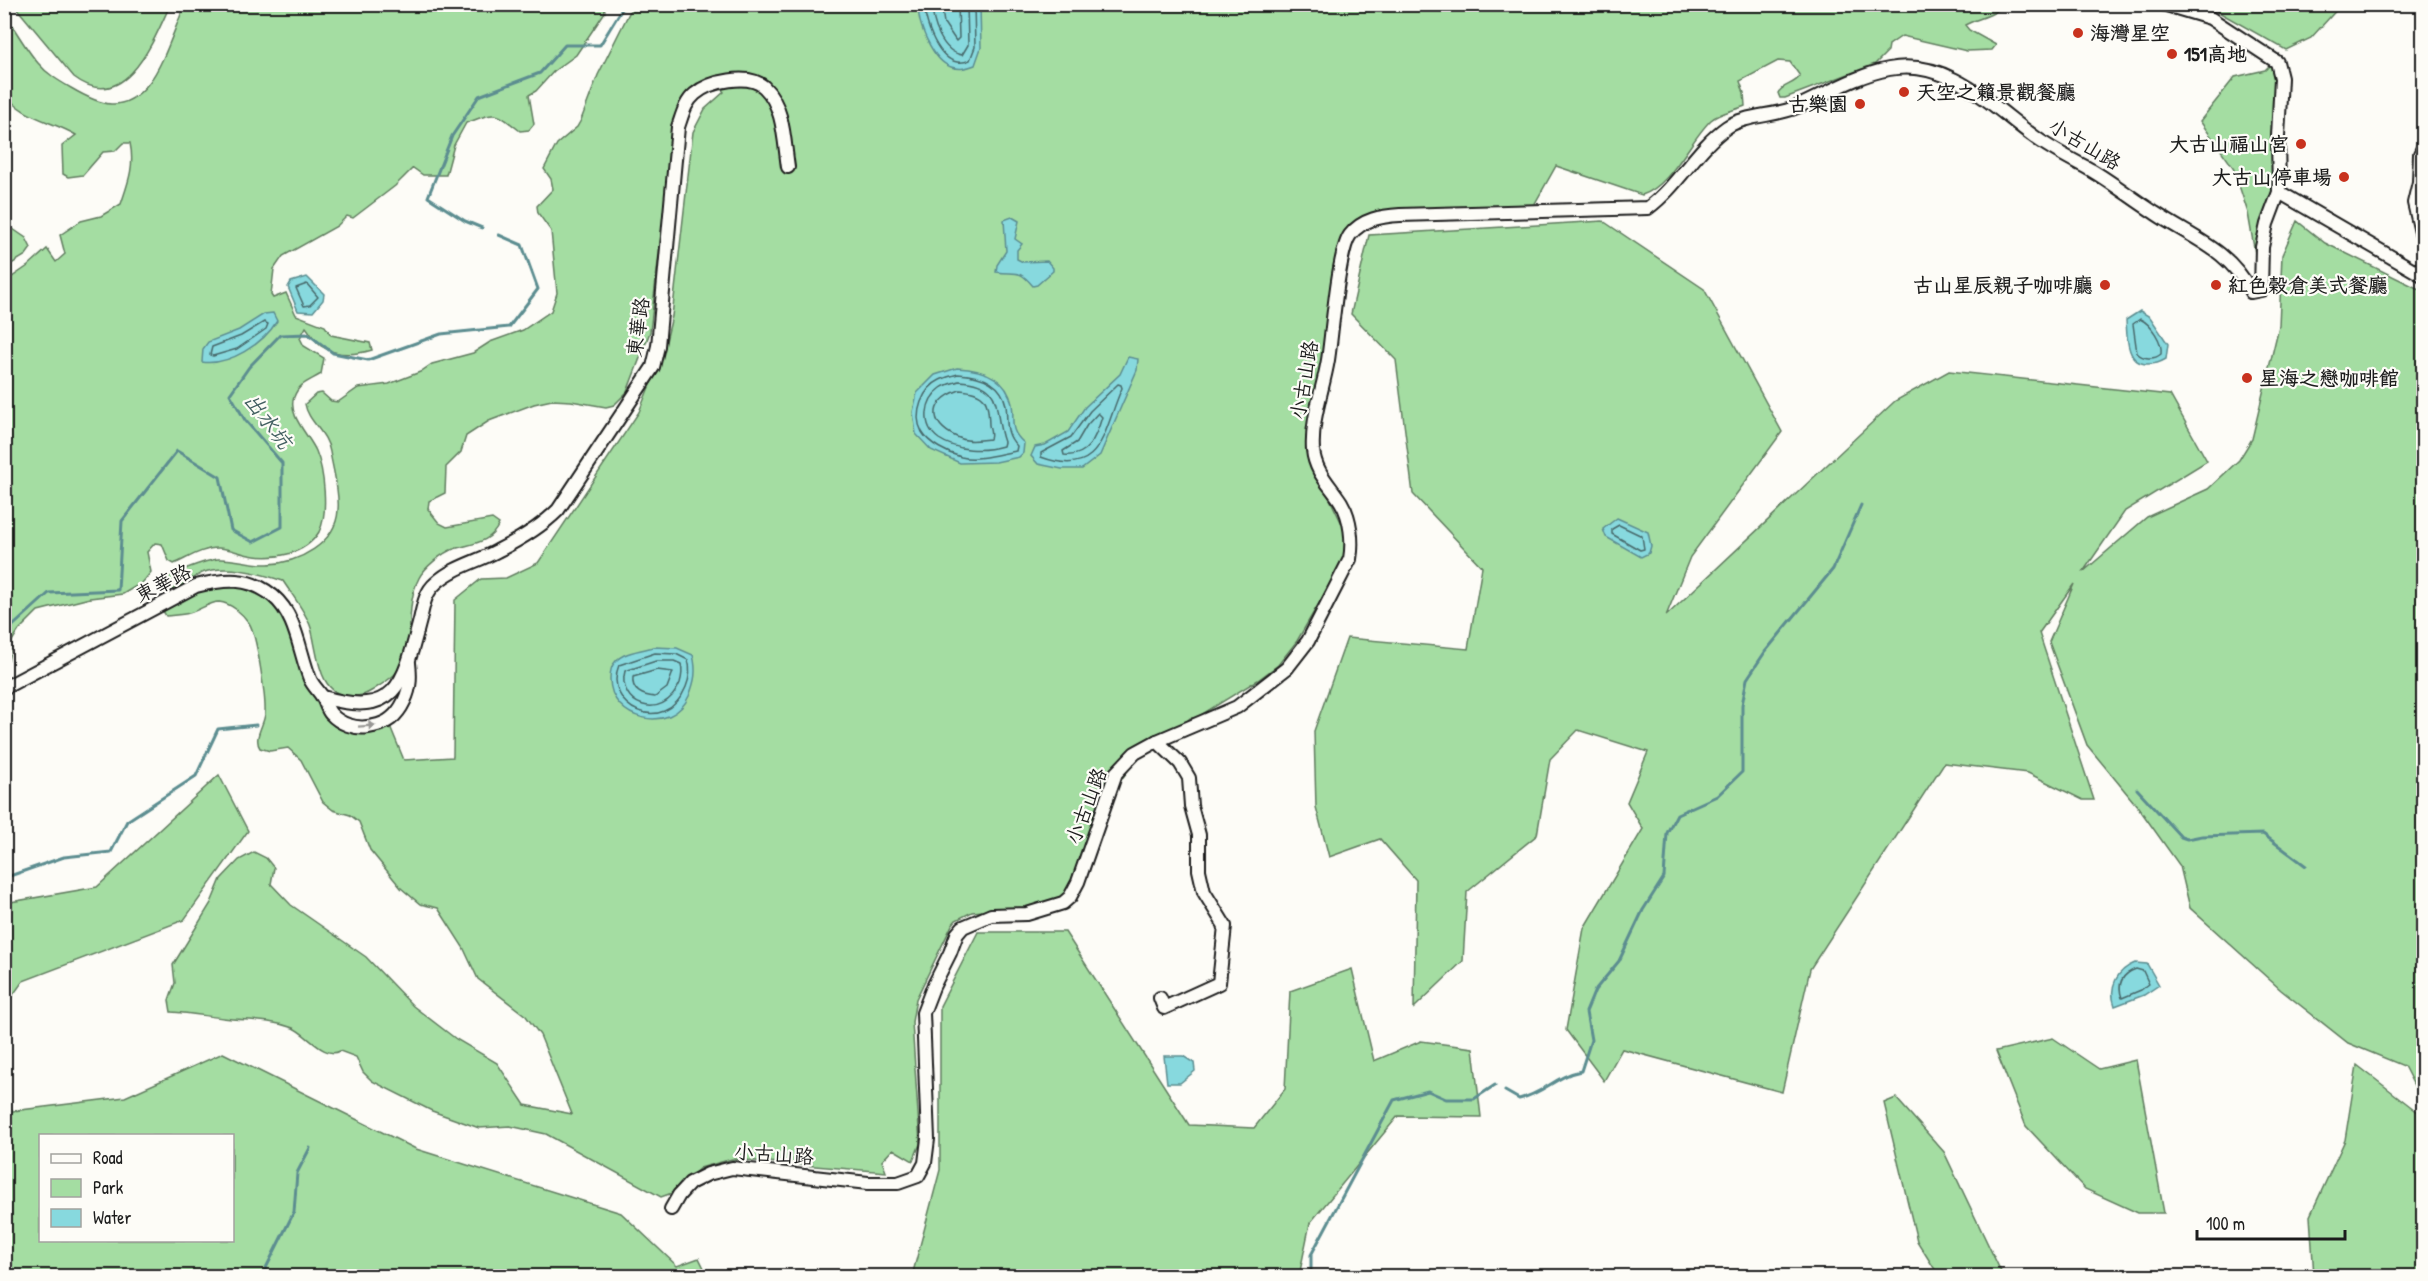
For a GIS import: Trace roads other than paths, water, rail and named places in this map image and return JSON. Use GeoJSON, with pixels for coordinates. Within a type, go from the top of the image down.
{"type":"FeatureCollection","features":[{"type":"Feature","properties":{"kind":"street"},"geometry":{"type":"LineString","coordinates":[[2163,4],[2210,18],[2277,62],[2281,78],[2278,192],[2424,276]]}},
{"type":"Feature","properties":{"kind":"street","name":"小古山路"},"geometry":{"type":"LineString","coordinates":[[671,1209],[679,1195],[690,1184],[708,1174],[732,1168],[868,1183],[898,1183],[918,1176],[925,1163],[928,1139],[923,1013],[957,933],[963,927],[991,915],[1027,914],[1063,903],[1070,897],[1078,882],[1116,773],[1135,753],[1157,741],[1237,707],[1287,668],[1308,641],[1350,559],[1352,537],[1342,504],[1322,477],[1313,452],[1316,415],[1328,363],[1342,257],[1350,235],[1362,225],[1379,216],[1648,207],[1662,197],[1701,149],[1729,125],[1792,109],[1870,74],[1890,69],[1911,68],[1939,73],[1964,84],[2034,137],[2106,179],[2154,213],[2216,250],[2234,265],[2251,292],[2261,290],[2262,247],[2278,192]]}},
{"type":"Feature","properties":{"kind":"street","name":"東華路"},"geometry":{"type":"LineString","coordinates":[[322,697],[344,704],[365,704],[384,699],[399,684],[409,662],[428,592],[436,583],[458,568],[496,552],[545,523],[558,510],[653,367],[658,346],[678,127],[684,108],[694,94],[709,86],[732,80],[748,79],[764,87],[777,105],[788,167]]}},
{"type":"Feature","properties":{"kind":"street"},"geometry":{"type":"LineString","coordinates":[[2424,146],[2420,153],[2419,182],[2414,203],[2424,245]]}},
{"type":"Feature","properties":{"kind":"street","name":"東華路"},"geometry":{"type":"LineString","coordinates":[[4,688],[196,586],[221,579],[241,580],[259,587],[274,597],[289,616],[311,681],[331,714],[345,724],[362,728],[381,725],[396,716],[406,699],[411,680],[409,662]]}},
{"type":"Feature","properties":{"kind":"street"},"geometry":{"type":"LineString","coordinates":[[1157,741],[1180,763],[1190,778],[1191,806],[1199,835],[1199,870],[1204,892],[1225,926],[1219,983],[1164,1008],[1160,998]]}},
{"type":"Feature","properties":{"kind":"water"},"geometry":{"type":"Polygon","coordinates":[[[919,5],[980,5],[981,48],[975,65],[954,68],[938,57],[923,31],[919,5]]]}},
{"type":"Feature","properties":{"kind":"water"},"geometry":{"type":"Polygon","coordinates":[[[1012,217],[1019,221],[1015,239],[1022,244],[1017,250],[1017,259],[1023,262],[1047,261],[1053,268],[1053,271],[1037,285],[1033,286],[1020,274],[996,272],[997,265],[1006,251],[1004,220],[1012,217]]]}},
{"type":"Feature","properties":{"kind":"water"},"geometry":{"type":"Polygon","coordinates":[[[307,277],[324,294],[323,300],[313,312],[298,311],[288,287],[291,282],[307,277]]]}},
{"type":"Feature","properties":{"kind":"water"},"geometry":{"type":"Polygon","coordinates":[[[2140,311],[2150,317],[2168,344],[2166,359],[2150,364],[2140,363],[2131,354],[2126,320],[2140,311]]]}},
{"type":"Feature","properties":{"kind":"water"},"geometry":{"type":"Polygon","coordinates":[[[273,313],[277,321],[271,330],[244,352],[223,361],[202,362],[203,349],[208,342],[239,330],[264,314],[273,313]]]}},
{"type":"Feature","properties":{"kind":"water"},"geometry":{"type":"Polygon","coordinates":[[[1128,357],[1138,359],[1137,370],[1100,455],[1082,469],[1062,469],[1038,464],[1031,456],[1035,447],[1045,445],[1068,432],[1085,407],[1120,374],[1128,357]]]}},
{"type":"Feature","properties":{"kind":"water"},"geometry":{"type":"Polygon","coordinates":[[[957,368],[975,370],[991,376],[1009,394],[1014,429],[1024,443],[1023,453],[1019,457],[996,462],[960,463],[931,450],[916,434],[913,412],[917,393],[935,375],[957,368]]]}},
{"type":"Feature","properties":{"kind":"water"},"geometry":{"type":"Polygon","coordinates":[[[1617,518],[1648,532],[1651,546],[1649,553],[1641,557],[1606,537],[1603,529],[1617,518]]]}},
{"type":"Feature","properties":{"kind":"water"},"geometry":{"type":"Polygon","coordinates":[[[654,647],[677,648],[693,655],[695,666],[691,691],[681,708],[669,716],[657,719],[643,718],[620,705],[613,693],[610,679],[613,666],[618,659],[654,647]]]}},
{"type":"Feature","properties":{"kind":"water"},"geometry":{"type":"Polygon","coordinates":[[[2135,963],[2147,964],[2159,985],[2144,995],[2115,1006],[2113,992],[2116,980],[2123,970],[2135,963]]]}},
{"type":"Feature","properties":{"kind":"water"},"geometry":{"type":"Polygon","coordinates":[[[1164,1056],[1183,1056],[1194,1063],[1195,1071],[1180,1083],[1167,1083],[1164,1056]]]}},
{"type":"Feature","properties":{"kind":"waterway","name":"出水坑"},"geometry":{"type":"LineString","coordinates":[[482,228],[465,221],[428,197],[452,136],[479,96],[540,73],[565,45],[600,45],[625,4]]}},
{"type":"Feature","properties":{"kind":"waterway","name":"出水坑"},"geometry":{"type":"LineString","coordinates":[[4,634],[49,593],[118,590],[122,521],[177,451],[220,477],[231,530],[253,542],[282,527],[282,463],[245,420],[230,394],[249,367],[280,335],[308,334],[333,353],[368,360],[441,334],[509,327],[538,289],[522,245],[499,235]]}},
{"type":"Feature","properties":{"kind":"waterway"},"geometry":{"type":"LineString","coordinates":[[1505,1091],[1519,1099],[1536,1093],[1572,1073],[1581,1071],[1591,1040],[1586,1012],[1595,990],[1619,961],[1643,910],[1664,877],[1667,833],[1677,814],[1717,796],[1742,772],[1742,705],[1747,679],[1765,652],[1833,569],[1861,505]]}},
{"type":"Feature","properties":{"kind":"waterway"},"geometry":{"type":"LineString","coordinates":[[4,878],[64,857],[111,852],[127,821],[196,776],[218,729],[256,725]]}},
{"type":"Feature","properties":{"kind":"waterway"},"geometry":{"type":"LineString","coordinates":[[2137,789],[2181,837],[2187,839],[2202,836],[2263,834],[2306,866]]}},
{"type":"Feature","properties":{"kind":"waterway"},"geometry":{"type":"LineString","coordinates":[[1311,1276],[1311,1255],[1394,1100],[1428,1091],[1446,1099],[1474,1099],[1495,1085]]}},
{"type":"Feature","properties":{"kind":"waterway"},"geometry":{"type":"LineString","coordinates":[[262,1276],[294,1212],[297,1173],[310,1148]]}},
{"type":"Feature","properties":{"kind":"place","name":"海灣星空"},"geometry":{"type":"Point","coordinates":[2078,33]}},
{"type":"Feature","properties":{"kind":"place","name":"151高地"},"geometry":{"type":"Point","coordinates":[2172,54]}},
{"type":"Feature","properties":{"kind":"place","name":"天空之籟景觀餐廳"},"geometry":{"type":"Point","coordinates":[1904,92]}},
{"type":"Feature","properties":{"kind":"place","name":"古樂園"},"geometry":{"type":"Point","coordinates":[1860,104]}},
{"type":"Feature","properties":{"kind":"place","name":"大古山福山宮"},"geometry":{"type":"Point","coordinates":[2301,144]}},
{"type":"Feature","properties":{"kind":"place","name":"大古山停車場"},"geometry":{"type":"Point","coordinates":[2344,177]}},
{"type":"Feature","properties":{"kind":"place","name":"古山星辰親子咖啡廳"},"geometry":{"type":"Point","coordinates":[2105,285]}},
{"type":"Feature","properties":{"kind":"place","name":"紅色榖倉美式餐廳"},"geometry":{"type":"Point","coordinates":[2216,285]}},
{"type":"Feature","properties":{"kind":"place","name":"星海之戀咖啡館"},"geometry":{"type":"Point","coordinates":[2247,378]}}]}
